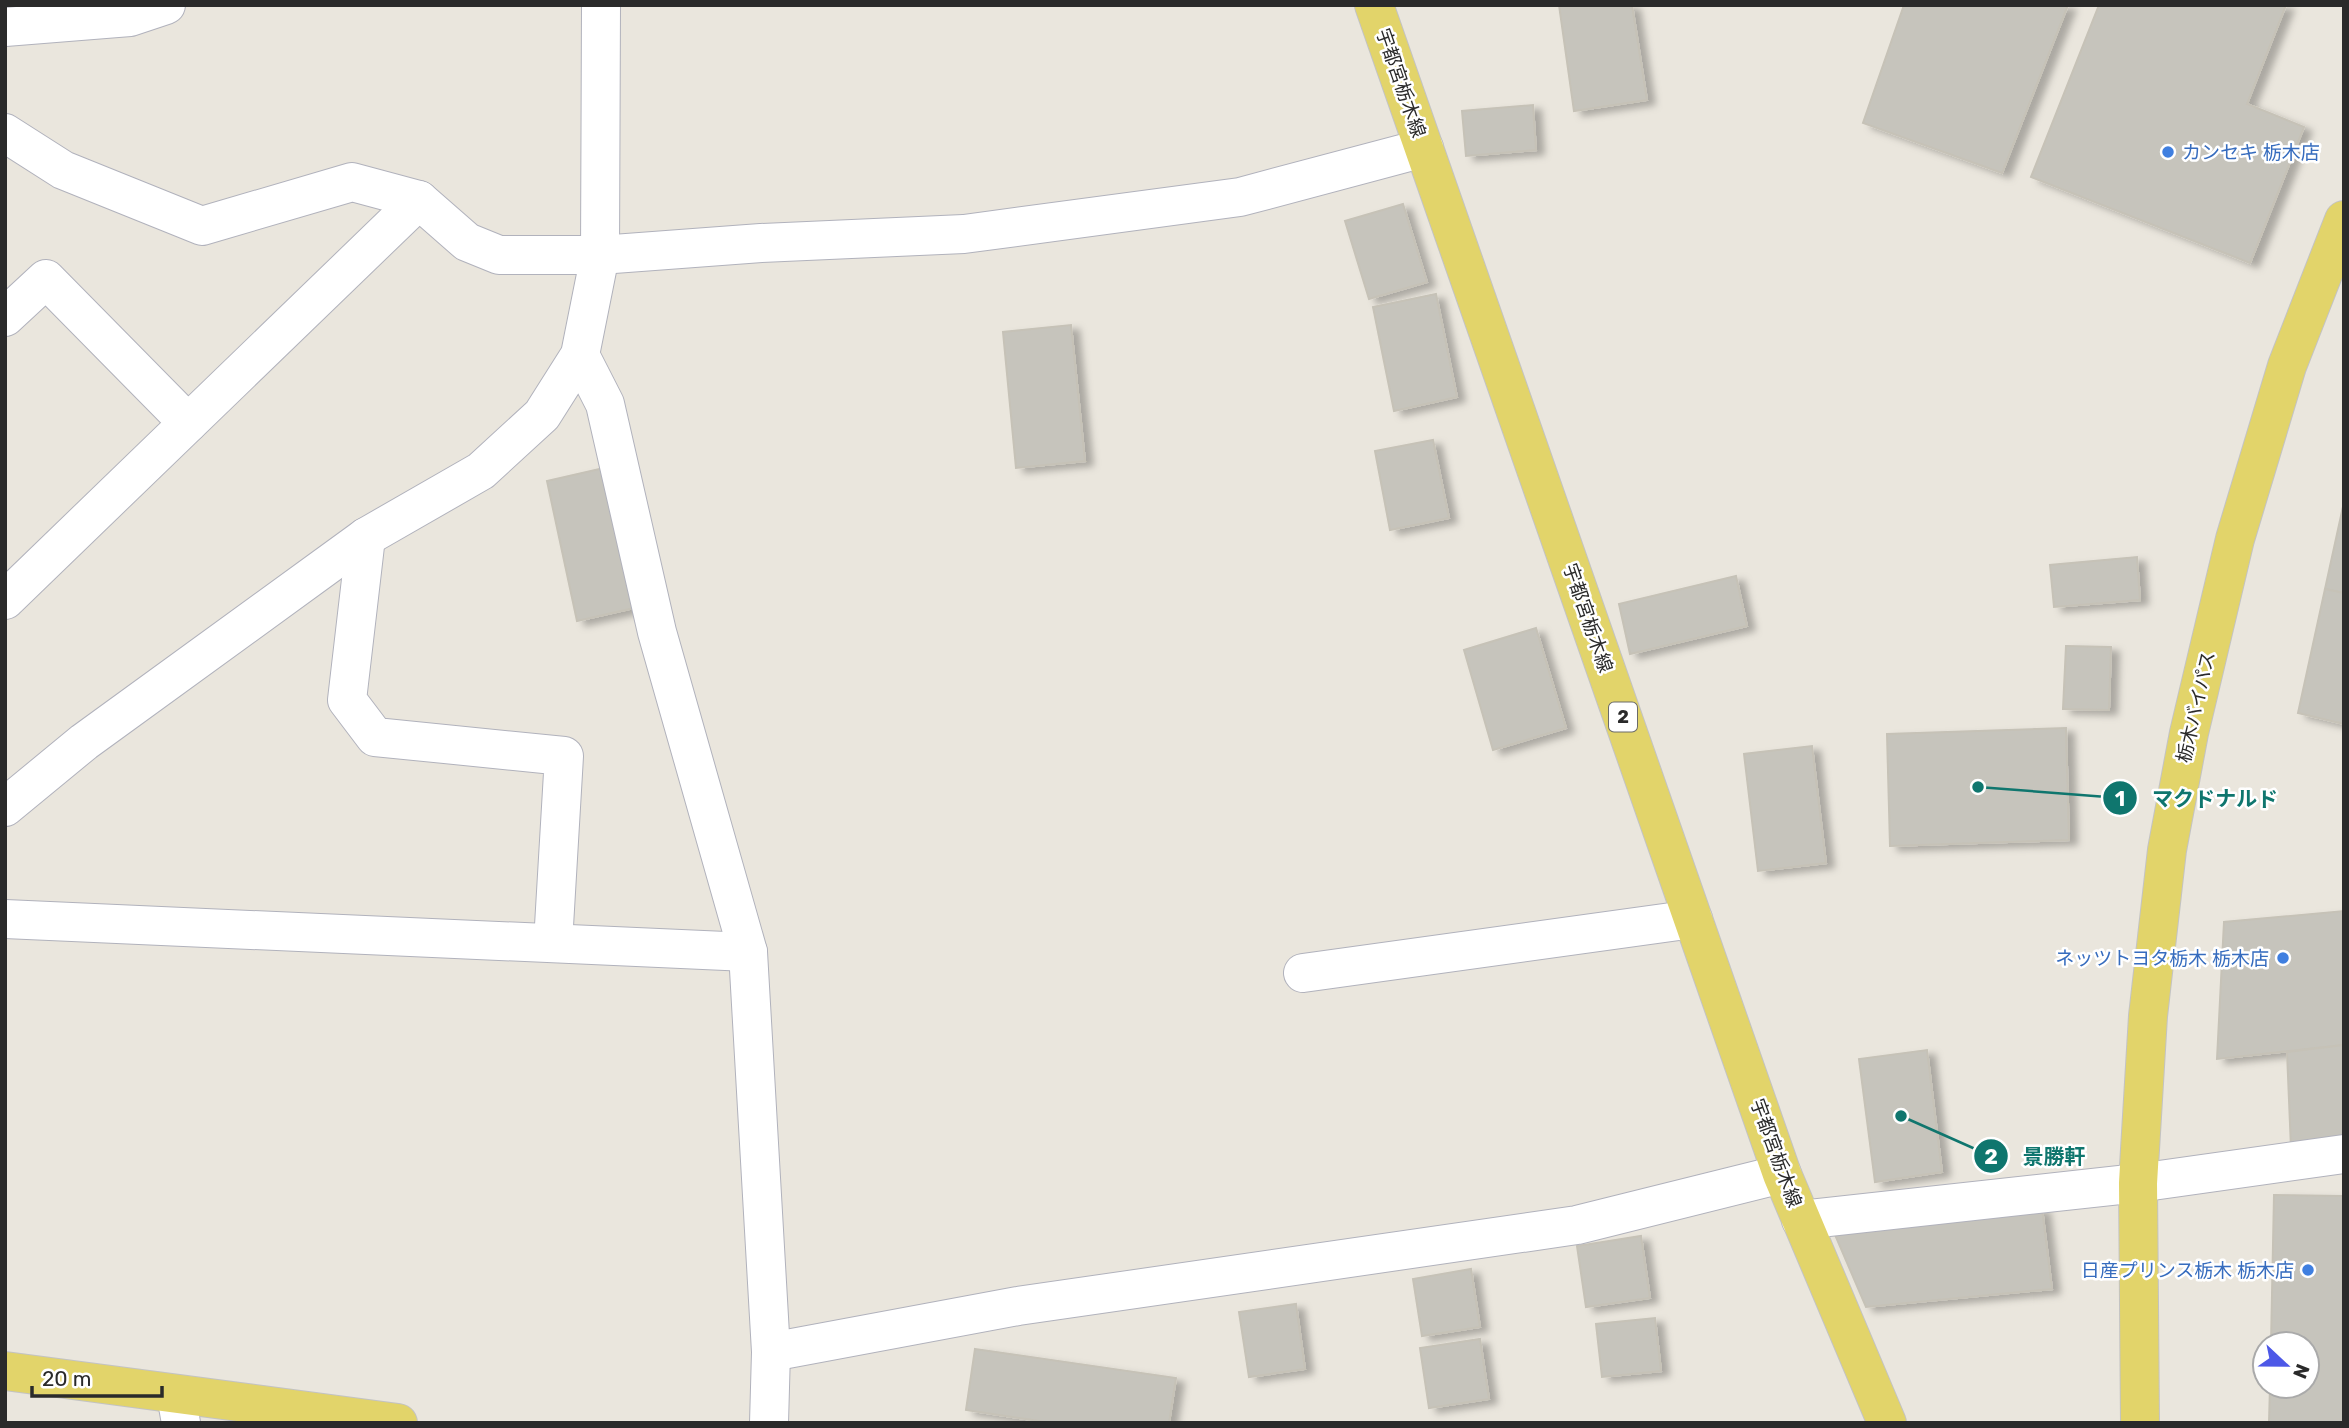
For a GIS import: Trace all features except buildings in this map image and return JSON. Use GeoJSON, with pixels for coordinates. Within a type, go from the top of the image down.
{"type":"FeatureCollection","features":[{"type":"Feature","properties":{"kind":"main road","name":"宇都宮栃木線"},"geometry":{"type":"LineString","coordinates":[[1374,5],[1782,1174],[1887,1423]]}},
{"type":"Feature","properties":{"kind":"main road","name":"栃木バイパス"},"geometry":{"type":"LineString","coordinates":[[2140,1423],[2138,1184],[2148,1016],[2167,850],[2189,733],[2235,539],[2283,379],[2344,220]]}},
{"type":"Feature","properties":{"kind":"main road"},"geometry":{"type":"LineString","coordinates":[[5,1371],[179,1409],[398,1423]]}},
{"type":"Feature","properties":{"kind":"street"},"geometry":{"type":"LineString","coordinates":[[5,27],[130,17],[166,5]]}},
{"type":"Feature","properties":{"kind":"street"},"geometry":{"type":"LineString","coordinates":[[5,807],[84,742],[366,537],[481,471],[542,415],[580,355],[600,255],[601,5]]}},
{"type":"Feature","properties":{"kind":"street"},"geometry":{"type":"LineString","coordinates":[[5,133],[63,170],[202,226],[352,181],[419,200],[467,242],[499,255],[600,255],[761,243],[964,234],[1240,197],[1424,148]]}},
{"type":"Feature","properties":{"kind":"street"},"geometry":{"type":"LineString","coordinates":[[5,600],[419,200]]}},
{"type":"Feature","properties":{"kind":"street"},"geometry":{"type":"LineString","coordinates":[[5,317],[46,279],[188,423]]}},
{"type":"Feature","properties":{"kind":"street"},"geometry":{"type":"LineString","coordinates":[[580,355],[605,404],[657,632],[748,952],[771,1352],[769,1423]]}},
{"type":"Feature","properties":{"kind":"street"},"geometry":{"type":"LineString","coordinates":[[366,537],[347,700],[375,737],[564,756],[553,943]]}},
{"type":"Feature","properties":{"kind":"street"},"geometry":{"type":"LineString","coordinates":[[5,919],[748,952]]}},
{"type":"Feature","properties":{"kind":"street"},"geometry":{"type":"LineString","coordinates":[[1303,973],[1693,919]]}},
{"type":"Feature","properties":{"kind":"street"},"geometry":{"type":"LineString","coordinates":[[1801,1220],[2138,1184],[2344,1154]]}},
{"type":"Feature","properties":{"kind":"street"},"geometry":{"type":"LineString","coordinates":[[771,1352],[1017,1306],[1577,1225],[1782,1174]]}},
{"type":"Feature","properties":{"kind":"place","name":"カンセキ 栃木店"},"geometry":{"type":"Point","coordinates":[2168,152]}},
{"type":"Feature","properties":{"kind":"place","name":"マクドナルド"},"geometry":{"type":"Point","coordinates":[1978,787]}},
{"type":"Feature","properties":{"kind":"place","name":"ネッツトヨタ栃木 栃木店"},"geometry":{"type":"Point","coordinates":[2283,958]}},
{"type":"Feature","properties":{"kind":"place","name":"景勝軒"},"geometry":{"type":"Point","coordinates":[1901,1116]}},
{"type":"Feature","properties":{"kind":"place","name":"日産プリンス栃木 栃木店"},"geometry":{"type":"Point","coordinates":[2308,1270]}}]}
